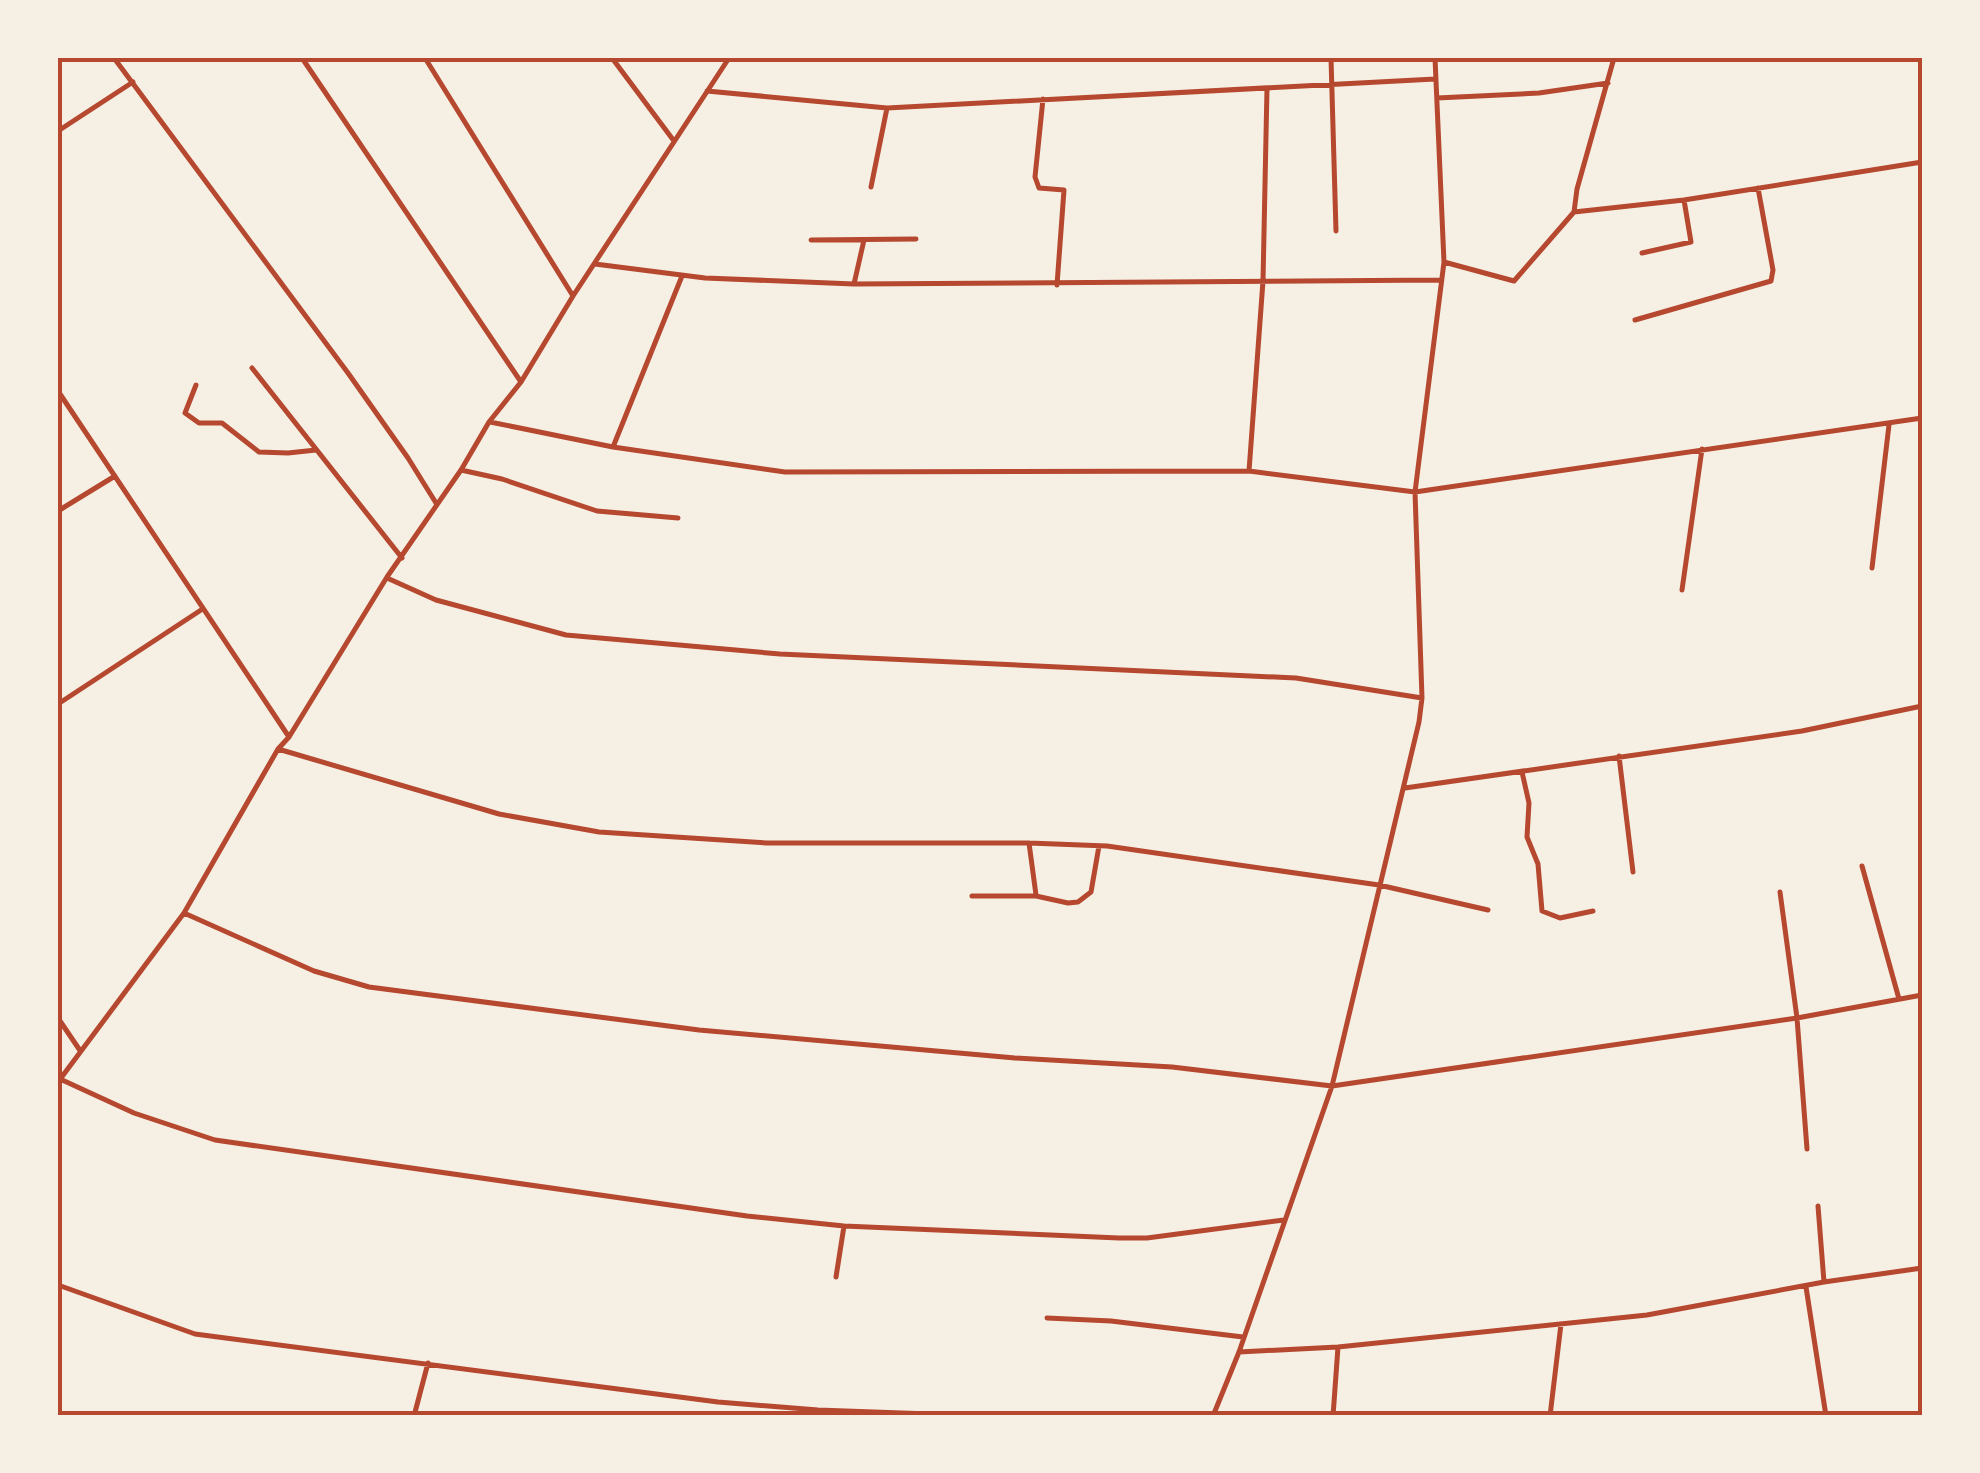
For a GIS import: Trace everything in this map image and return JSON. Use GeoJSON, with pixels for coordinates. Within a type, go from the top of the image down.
{"type":"FeatureCollection","features":[{"type":"Feature","properties":{"kind":"street"},"geometry":{"type":"LineString","coordinates":[[114,58],[348,373],[436,503]]}},
{"type":"Feature","properties":{"kind":"street"},"geometry":{"type":"LineString","coordinates":[[302,58],[521,382]]}},
{"type":"Feature","properties":{"kind":"street"},"geometry":{"type":"LineString","coordinates":[[425,58],[573,296]]}},
{"type":"Feature","properties":{"kind":"street"},"geometry":{"type":"LineString","coordinates":[[612,58],[674,141]]}},
{"type":"Feature","properties":{"kind":"street"},"geometry":{"type":"LineString","coordinates":[[729,58],[521,382],[488,422],[462,470],[386,578],[289,738],[278,749],[184,913],[59,1080],[134,1113],[215,1140],[747,1216],[844,1226],[1119,1238],[1147,1238],[1284,1220]]}},
{"type":"Feature","properties":{"kind":"street"},"geometry":{"type":"LineString","coordinates":[[1332,58],[1336,230]]}},
{"type":"Feature","properties":{"kind":"street"},"geometry":{"type":"LineString","coordinates":[[1212,1416],[1244,1338],[1332,1086],[1405,788],[1422,698],[1416,492],[1444,262],[1435,58]]}},
{"type":"Feature","properties":{"kind":"street"},"geometry":{"type":"LineString","coordinates":[[1444,262],[1514,281],[1574,212],[1614,58]]}},
{"type":"Feature","properties":{"kind":"street"},"geometry":{"type":"LineString","coordinates":[[707,91],[886,108],[1434,79]]}},
{"type":"Feature","properties":{"kind":"street"},"geometry":{"type":"LineString","coordinates":[[58,131],[133,82]]}},
{"type":"Feature","properties":{"kind":"street"},"geometry":{"type":"LineString","coordinates":[[1437,98],[1539,93],[1608,83]]}},
{"type":"Feature","properties":{"kind":"street"},"geometry":{"type":"LineString","coordinates":[[1249,471],[1262,282],[1267,88]]}},
{"type":"Feature","properties":{"kind":"street"},"geometry":{"type":"LineString","coordinates":[[1043,99],[1035,177],[1039,188],[1064,190],[1058,285]]}},
{"type":"Feature","properties":{"kind":"street"},"geometry":{"type":"LineString","coordinates":[[871,187],[886,108]]}},
{"type":"Feature","properties":{"kind":"street"},"geometry":{"type":"LineString","coordinates":[[1574,212],[1684,200],[1922,162]]}},
{"type":"Feature","properties":{"kind":"street"},"geometry":{"type":"LineString","coordinates":[[1635,320],[1771,281],[1774,270],[1758,188]]}},
{"type":"Feature","properties":{"kind":"street"},"geometry":{"type":"LineString","coordinates":[[1642,254],[1690,242],[1684,200]]}},
{"type":"Feature","properties":{"kind":"street"},"geometry":{"type":"LineString","coordinates":[[811,240],[916,239]]}},
{"type":"Feature","properties":{"kind":"street"},"geometry":{"type":"LineString","coordinates":[[854,284],[864,240]]}},
{"type":"Feature","properties":{"kind":"street"},"geometry":{"type":"LineString","coordinates":[[594,264],[748,282],[1058,285],[1441,280]]}},
{"type":"Feature","properties":{"kind":"street"},"geometry":{"type":"LineString","coordinates":[[613,447],[682,276]]}},
{"type":"Feature","properties":{"kind":"street"},"geometry":{"type":"LineString","coordinates":[[252,368],[402,558]]}},
{"type":"Feature","properties":{"kind":"street"},"geometry":{"type":"LineString","coordinates":[[196,386],[185,413],[200,423],[222,424],[259,452],[316,450]]}},
{"type":"Feature","properties":{"kind":"street"},"geometry":{"type":"LineString","coordinates":[[58,395],[289,738]]}},
{"type":"Feature","properties":{"kind":"street"},"geometry":{"type":"LineString","coordinates":[[488,422],[613,447],[786,472],[1249,471],[1416,492],[1922,418]]}},
{"type":"Feature","properties":{"kind":"street"},"geometry":{"type":"LineString","coordinates":[[1872,568],[1890,425]]}},
{"type":"Feature","properties":{"kind":"street"},"geometry":{"type":"LineString","coordinates":[[1682,590],[1702,449]]}},
{"type":"Feature","properties":{"kind":"street"},"geometry":{"type":"LineString","coordinates":[[462,470],[598,511],[678,518]]}},
{"type":"Feature","properties":{"kind":"street"},"geometry":{"type":"LineString","coordinates":[[58,511],[115,476]]}},
{"type":"Feature","properties":{"kind":"street"},"geometry":{"type":"LineString","coordinates":[[386,578],[436,600],[566,635],[780,654],[1296,678],[1422,698]]}},
{"type":"Feature","properties":{"kind":"street"},"geometry":{"type":"LineString","coordinates":[[58,704],[202,609]]}},
{"type":"Feature","properties":{"kind":"street"},"geometry":{"type":"LineString","coordinates":[[1405,788],[1802,732],[1922,706]]}},
{"type":"Feature","properties":{"kind":"street"},"geometry":{"type":"LineString","coordinates":[[278,749],[499,814],[599,832],[768,843],[1099,846],[1379,885],[1488,910]]}},
{"type":"Feature","properties":{"kind":"street"},"geometry":{"type":"LineString","coordinates":[[1619,756],[1633,872]]}},
{"type":"Feature","properties":{"kind":"street"},"geometry":{"type":"LineString","coordinates":[[1522,772],[1529,803],[1527,837],[1538,864],[1542,912],[1560,918],[1593,911]]}},
{"type":"Feature","properties":{"kind":"street"},"geometry":{"type":"LineString","coordinates":[[1030,843],[1036,896]]}},
{"type":"Feature","properties":{"kind":"street"},"geometry":{"type":"LineString","coordinates":[[972,896],[1036,896],[1068,903],[1086,897],[1091,892],[1099,846]]}},
{"type":"Feature","properties":{"kind":"street"},"geometry":{"type":"LineString","coordinates":[[1862,866],[1899,998]]}},
{"type":"Feature","properties":{"kind":"street"},"geometry":{"type":"LineString","coordinates":[[1780,892],[1797,1018],[1808,1149]]}},
{"type":"Feature","properties":{"kind":"street"},"geometry":{"type":"LineString","coordinates":[[184,913],[297,964],[369,987],[699,1030],[1016,1058],[1172,1067],[1332,1086],[1797,1018],[1922,994]]}},
{"type":"Feature","properties":{"kind":"street"},"geometry":{"type":"LineString","coordinates":[[58,1018],[79,1050]]}},
{"type":"Feature","properties":{"kind":"street"},"geometry":{"type":"LineString","coordinates":[[1818,1206],[1824,1282]]}},
{"type":"Feature","properties":{"kind":"street"},"geometry":{"type":"LineString","coordinates":[[836,1276],[844,1226]]}},
{"type":"Feature","properties":{"kind":"street"},"geometry":{"type":"LineString","coordinates":[[1238,1352],[1338,1346],[1647,1315],[1922,1268]]}},
{"type":"Feature","properties":{"kind":"street"},"geometry":{"type":"LineString","coordinates":[[58,1285],[196,1334],[718,1402],[986,1416]]}},
{"type":"Feature","properties":{"kind":"street"},"geometry":{"type":"LineString","coordinates":[[1806,1288],[1826,1416]]}},
{"type":"Feature","properties":{"kind":"street"},"geometry":{"type":"LineString","coordinates":[[1047,1318],[1111,1321],[1244,1338]]}},
{"type":"Feature","properties":{"kind":"street"},"geometry":{"type":"LineString","coordinates":[[1550,1416],[1561,1324]]}},
{"type":"Feature","properties":{"kind":"street"},"geometry":{"type":"LineString","coordinates":[[1333,1416],[1338,1346]]}},
{"type":"Feature","properties":{"kind":"street"},"geometry":{"type":"LineString","coordinates":[[414,1416],[428,1363]]}}]}
